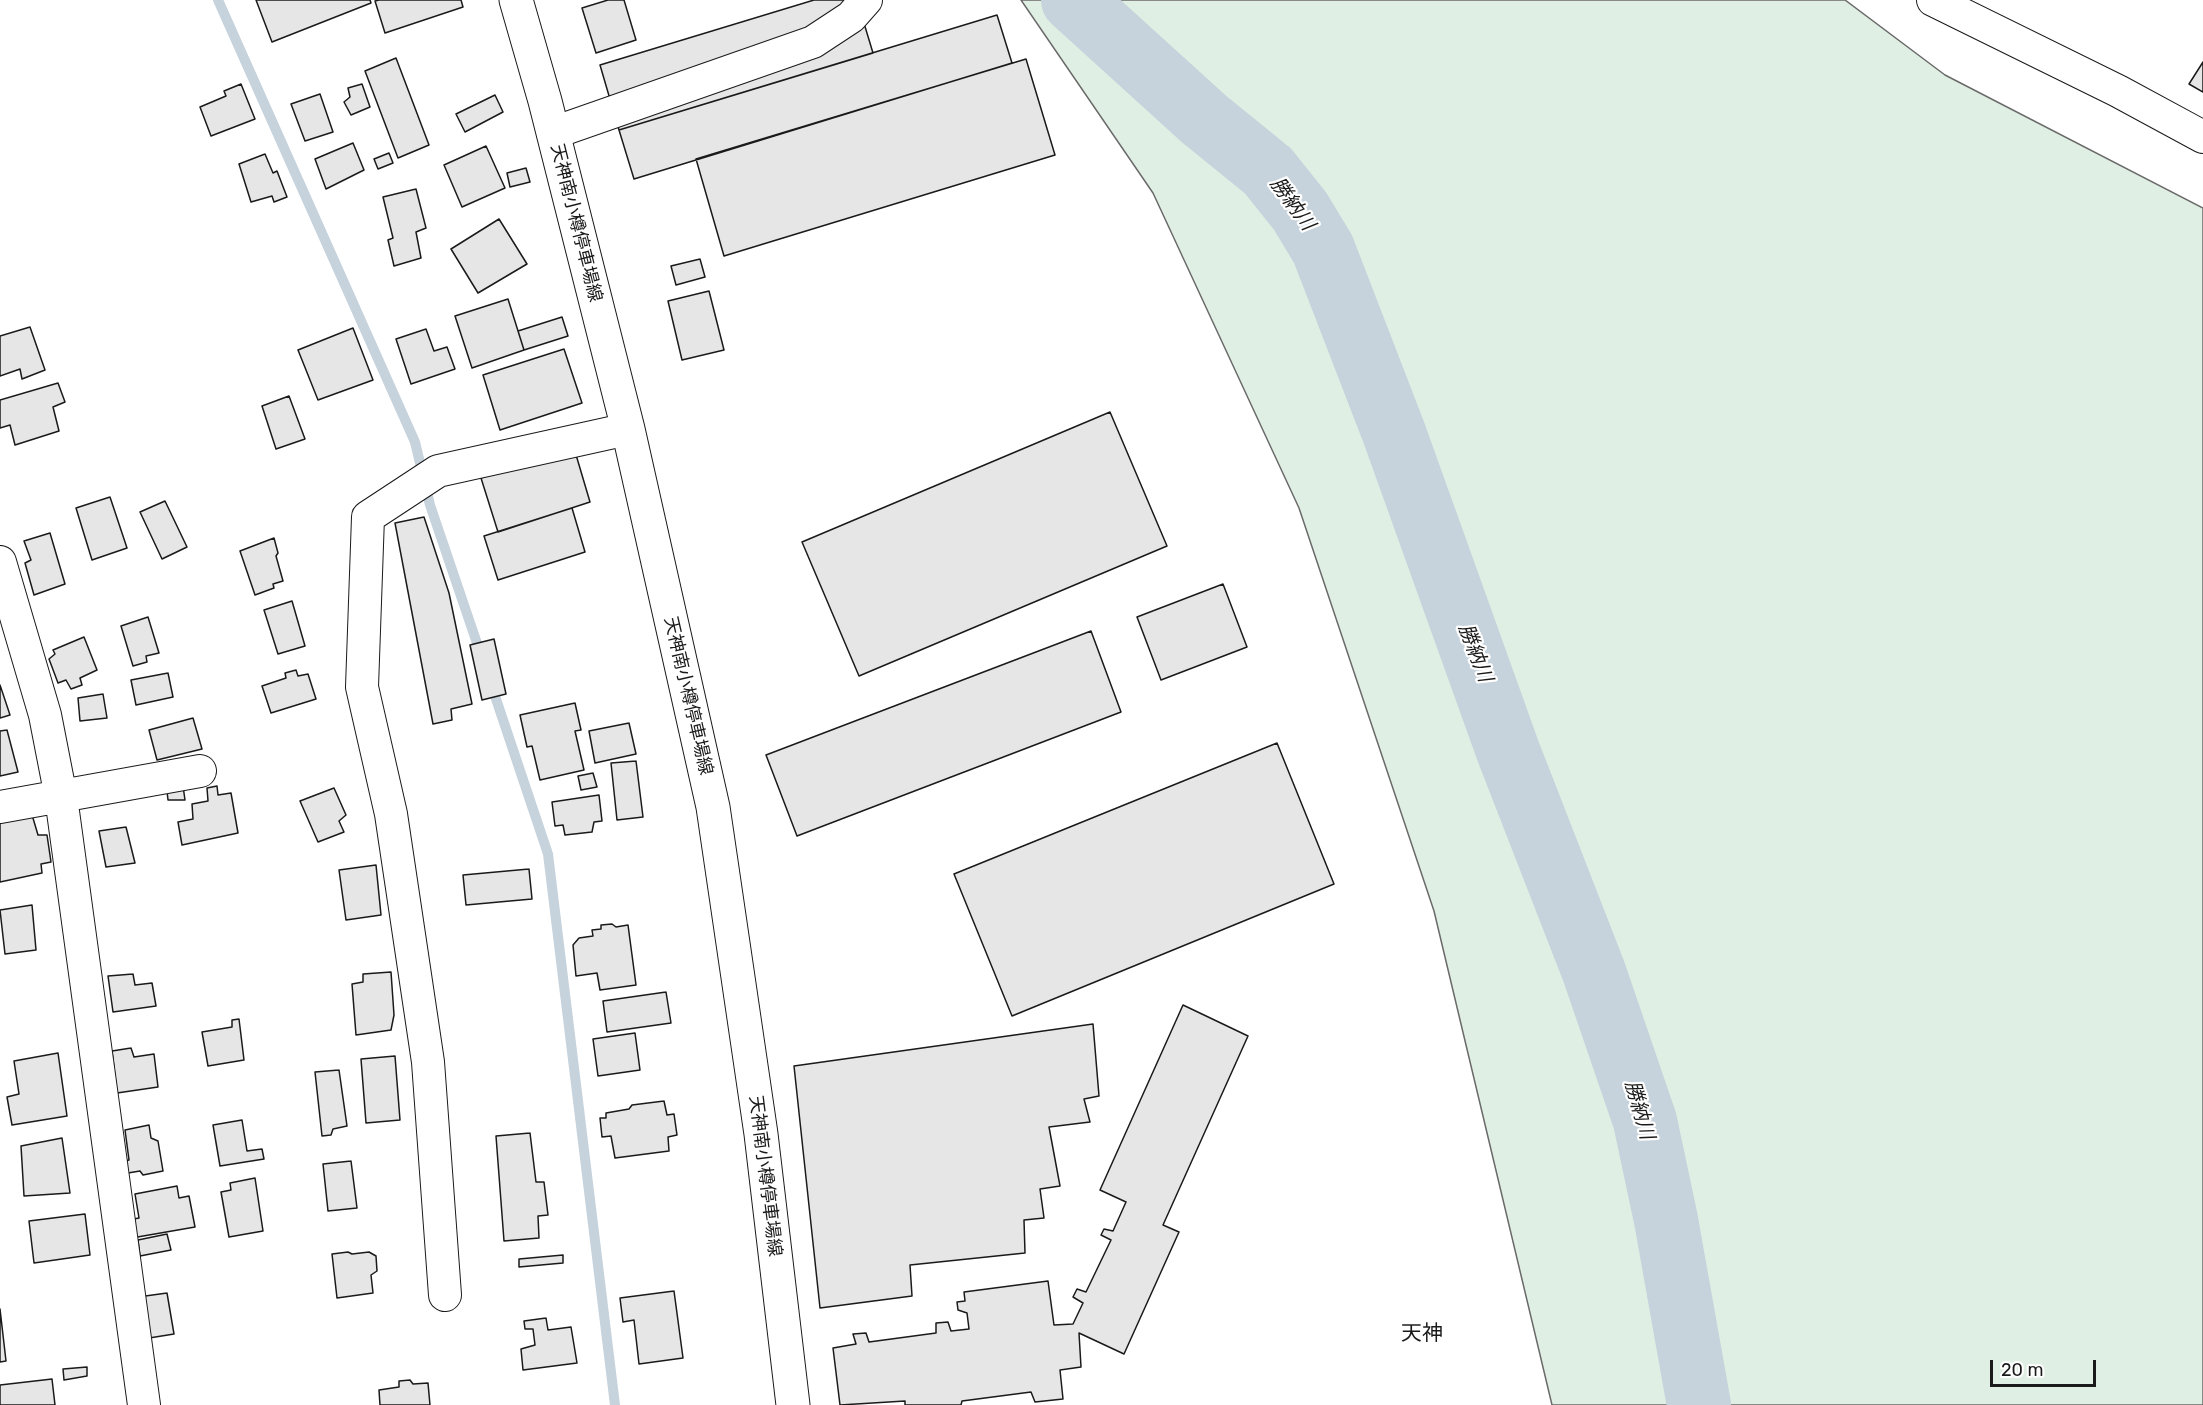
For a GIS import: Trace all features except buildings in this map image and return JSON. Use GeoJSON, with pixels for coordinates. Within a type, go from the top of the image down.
{"type":"FeatureCollection","features":[{"type":"Feature","properties":{"kind":"main road","name":"天神南小樽停車場線"},"geometry":{"type":"LineString","coordinates":[[516,0],[553,133],[628,429],[713,807],[761,1134],[793,1405]]}},
{"type":"Feature","properties":{"kind":"street"},"geometry":{"type":"LineString","coordinates":[[553,133],[813,42],[851,17],[866,0]]}},
{"type":"Feature","properties":{"kind":"street"},"geometry":{"type":"LineString","coordinates":[[1933,0],[2118,91],[2203,137]]}},
{"type":"Feature","properties":{"kind":"street"},"geometry":{"type":"LineString","coordinates":[[445,1296],[428,1062],[391,814],[362,687],[368,517],[438,471],[628,429]]}},
{"type":"Feature","properties":{"kind":"street"},"geometry":{"type":"LineString","coordinates":[[0,562],[45,715],[61,797],[144,1405]]}},
{"type":"Feature","properties":{"kind":"street"},"geometry":{"type":"LineString","coordinates":[[0,807],[200,771]]}},
{"type":"Feature","properties":{"kind":"green space"},"geometry":{"type":"Polygon","coordinates":[[[1021,0],[1845,0],[1945,75],[2203,208],[2203,1405],[1552,1405],[1434,911],[1299,508],[1153,193],[1021,0]]]}},
{"type":"Feature","properties":{"kind":"waterway"},"geometry":{"type":"LineString","coordinates":[[218,0],[415,442],[430,505],[481,655]]}},
{"type":"Feature","properties":{"kind":"waterway","name":"勝納川"},"geometry":{"type":"LineString","coordinates":[[1073,0],[1204,119],[1268,171],[1300,211],[1323,249],[1394,433],[1508,751],[1594,972],[1645,1121],[1666,1220],[1699,1405]]}},
{"type":"Feature","properties":{"kind":"waterway"},"geometry":{"type":"LineString","coordinates":[[491,684],[548,854],[615,1405]]}},
{"type":"Feature","properties":{"kind":"district","name":"天神"},"geometry":{"type":"Point","coordinates":[1422,1334]}}]}
